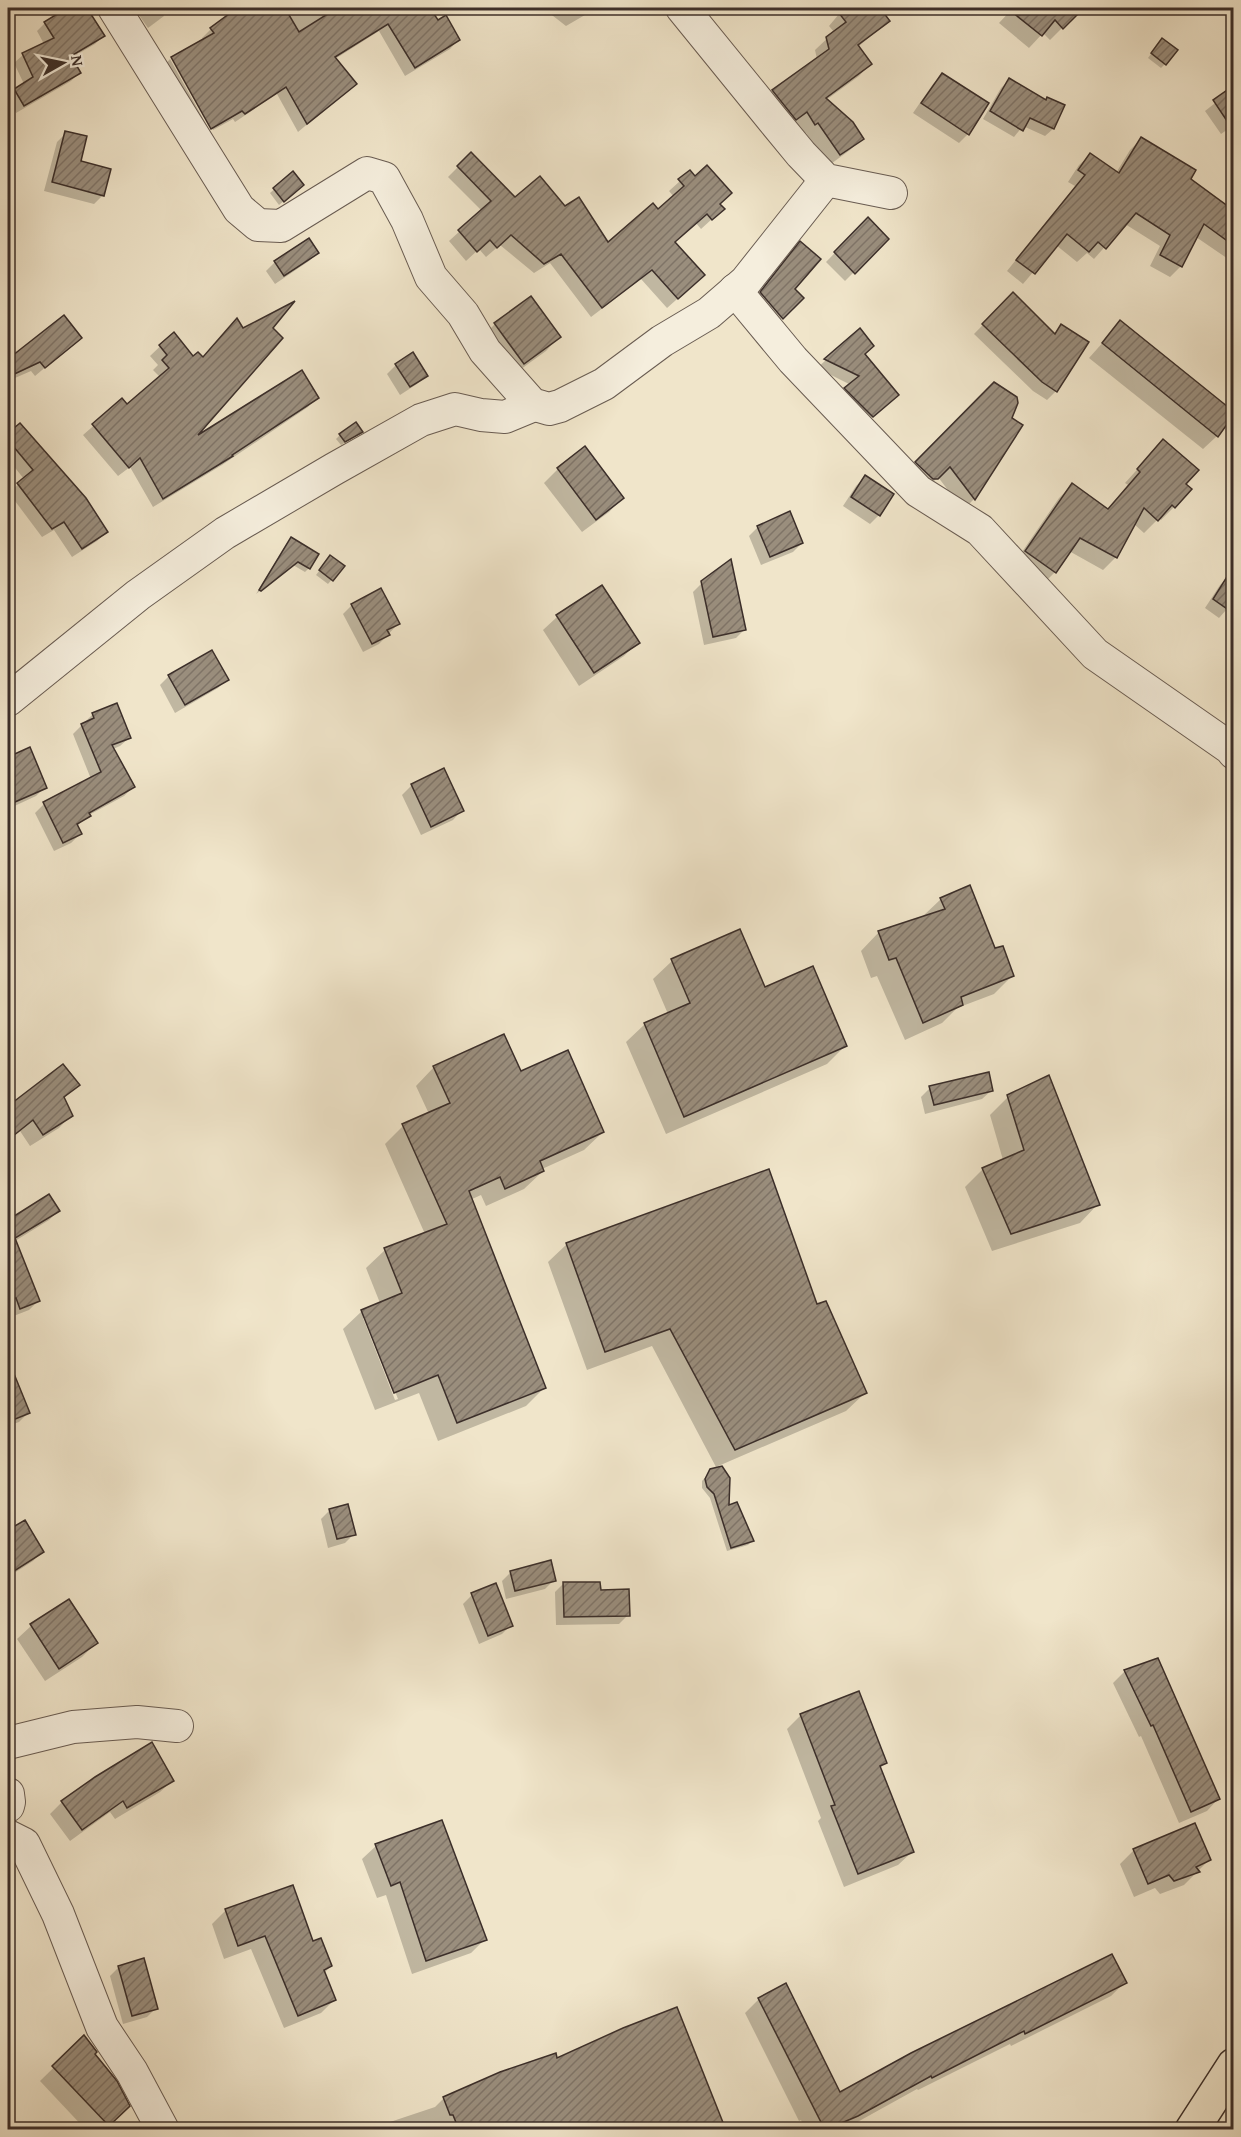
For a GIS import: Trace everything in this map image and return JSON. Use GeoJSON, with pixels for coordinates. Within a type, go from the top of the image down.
{"type":"FeatureCollection","features":[{"type":"Feature","properties":{"kind":"highway"},"geometry":{"type":"LineString","coordinates":[[1192,2130],[1233,2066]]}},
{"type":"Feature","properties":{"kind":"street"},"geometry":{"type":"LineString","coordinates":[[114,8],[239,209],[258,225],[281,226],[367,173],[384,178],[407,220],[431,277],[463,315],[485,351],[534,405],[549,409],[560,406],[604,384],[662,341],[709,313],[746,281],[826,180]]}},
{"type":"Feature","properties":{"kind":"street"},"geometry":{"type":"LineString","coordinates":[[682,8],[780,129],[826,180],[891,193]]}},
{"type":"Feature","properties":{"kind":"street"},"geometry":{"type":"LineString","coordinates":[[735,290],[793,360],[918,491],[980,530],[1095,654],[1230,748],[1233,753]]}},
{"type":"Feature","properties":{"kind":"street"},"geometry":{"type":"LineString","coordinates":[[8,700],[104,622],[225,533],[420,420],[455,409],[481,415],[505,417],[534,405]]}},
{"type":"Feature","properties":{"kind":"street"},"geometry":{"type":"LineString","coordinates":[[8,1743],[73,1727],[137,1722],[177,1725]]}},
{"type":"Feature","properties":{"kind":"street"},"geometry":{"type":"LineString","coordinates":[[8,1794],[8,1806]]}},
{"type":"Feature","properties":{"kind":"street"},"geometry":{"type":"LineString","coordinates":[[8,1836],[24,1844],[67,1934],[102,2027],[132,2072],[163,2130]]}},
{"type":"Feature","properties":{"kind":"building"},"geometry":{"type":"Polygon","coordinates":[[[67,8],[87,8],[105,36],[71,56],[81,73],[24,106],[14,89],[33,77],[22,53],[54,38],[44,22],[67,8]]]}},
{"type":"Feature","properties":{"kind":"building"},"geometry":{"type":"Polygon","coordinates":[[[237,8],[285,8],[299,32],[337,8],[430,8],[438,20],[446,15],[460,40],[415,68],[388,24],[335,57],[357,84],[307,124],[286,87],[245,114],[242,111],[211,129],[171,57],[214,33],[210,28],[237,8]]]}},
{"type":"Feature","properties":{"kind":"building"},"geometry":{"type":"Polygon","coordinates":[[[835,8],[880,8],[890,21],[858,45],[872,64],[826,98],[853,122],[864,139],[840,155],[818,123],[815,125],[807,112],[796,120],[772,90],[829,49],[826,37],[846,22],[835,8]]]}},
{"type":"Feature","properties":{"kind":"building"},"geometry":{"type":"Polygon","coordinates":[[[1007,8],[1084,8],[1063,29],[1055,20],[1042,36],[1007,8]]]}},
{"type":"Feature","properties":{"kind":"building"},"geometry":{"type":"Polygon","coordinates":[[[1162,38],[1178,50],[1166,65],[1151,53],[1162,38]]]}},
{"type":"Feature","properties":{"kind":"building"},"geometry":{"type":"Polygon","coordinates":[[[942,73],[989,103],[969,135],[921,103],[942,73]]]}},
{"type":"Feature","properties":{"kind":"building"},"geometry":{"type":"Polygon","coordinates":[[[1009,78],[1046,100],[1047,97],[1065,105],[1054,129],[1030,118],[1023,131],[990,111],[1009,78]]]}},
{"type":"Feature","properties":{"kind":"building"},"geometry":{"type":"Polygon","coordinates":[[[1233,86],[1233,130],[1213,100],[1233,86]]]}},
{"type":"Feature","properties":{"kind":"building"},"geometry":{"type":"Polygon","coordinates":[[[65,131],[87,136],[81,161],[111,169],[104,196],[52,182],[65,131]]]}},
{"type":"Feature","properties":{"kind":"building"},"geometry":{"type":"Polygon","coordinates":[[[1141,137],[1196,170],[1191,179],[1233,210],[1233,245],[1204,224],[1182,267],[1160,255],[1170,235],[1136,213],[1106,249],[1098,242],[1089,252],[1067,234],[1035,274],[1016,260],[1085,175],[1078,170],[1090,153],[1119,173],[1141,137]]]}},
{"type":"Feature","properties":{"kind":"building"},"geometry":{"type":"Polygon","coordinates":[[[471,152],[515,197],[540,176],[565,206],[579,197],[608,242],[653,203],[658,209],[684,186],[678,179],[690,170],[695,176],[707,165],[732,193],[720,204],[725,209],[712,220],[707,214],[675,242],[705,275],[678,299],[652,270],[602,308],[561,254],[544,264],[511,235],[497,248],[490,240],[477,252],[458,230],[491,201],[457,166],[471,152]]]}},
{"type":"Feature","properties":{"kind":"building"},"geometry":{"type":"Polygon","coordinates":[[[293,171],[304,185],[284,202],[273,188],[293,171]]]}},
{"type":"Feature","properties":{"kind":"building"},"geometry":{"type":"Polygon","coordinates":[[[868,217],[889,239],[855,274],[834,252],[868,217]]]}},
{"type":"Feature","properties":{"kind":"building"},"geometry":{"type":"Polygon","coordinates":[[[309,238],[319,253],[284,276],[274,261],[309,238]]]}},
{"type":"Feature","properties":{"kind":"building"},"geometry":{"type":"Polygon","coordinates":[[[800,241],[821,259],[795,289],[804,298],[783,319],[760,292],[800,241]]]}},
{"type":"Feature","properties":{"kind":"building"},"geometry":{"type":"Polygon","coordinates":[[[1013,292],[1055,334],[1061,324],[1089,342],[1057,392],[1042,382],[982,324],[1013,292]]]}},
{"type":"Feature","properties":{"kind":"building"},"geometry":{"type":"Polygon","coordinates":[[[531,296],[561,337],[524,364],[494,323],[531,296]]]}},
{"type":"Feature","properties":{"kind":"building"},"geometry":{"type":"Polygon","coordinates":[[[295,301],[273,328],[283,338],[198,435],[302,370],[319,398],[233,456],[163,499],[140,458],[129,468],[92,424],[122,398],[127,404],[169,368],[162,360],[167,355],[159,345],[174,332],[193,356],[198,352],[203,357],[237,318],[243,328],[295,301]]]}},
{"type":"Feature","properties":{"kind":"building"},"geometry":{"type":"Polygon","coordinates":[[[64,315],[82,338],[45,368],[40,362],[8,377],[8,359],[64,315]]]}},
{"type":"Feature","properties":{"kind":"building"},"geometry":{"type":"Polygon","coordinates":[[[1120,320],[1233,411],[1233,416],[1218,437],[1102,343],[1120,320]]]}},
{"type":"Feature","properties":{"kind":"building"},"geometry":{"type":"Polygon","coordinates":[[[860,328],[874,346],[865,354],[899,395],[873,417],[844,388],[859,376],[824,359],[860,328]]]}},
{"type":"Feature","properties":{"kind":"building"},"geometry":{"type":"Polygon","coordinates":[[[413,352],[428,376],[410,387],[395,364],[413,352]]]}},
{"type":"Feature","properties":{"kind":"building"},"geometry":{"type":"Polygon","coordinates":[[[994,382],[1017,397],[1018,403],[1012,418],[1023,425],[975,500],[950,467],[938,479],[933,479],[915,462],[994,382]]]}},
{"type":"Feature","properties":{"kind":"building"},"geometry":{"type":"Polygon","coordinates":[[[356,422],[363,432],[345,442],[339,434],[356,422]]]}},
{"type":"Feature","properties":{"kind":"building"},"geometry":{"type":"Polygon","coordinates":[[[20,423],[86,498],[108,532],[82,549],[64,522],[52,529],[17,483],[33,470],[8,440],[8,433],[20,423]]]}},
{"type":"Feature","properties":{"kind":"building"},"geometry":{"type":"Polygon","coordinates":[[[1163,439],[1199,470],[1186,484],[1192,489],[1175,508],[1172,505],[1158,521],[1144,508],[1117,558],[1080,538],[1056,573],[1025,551],[1072,483],[1108,509],[1140,472],[1137,469],[1163,439]]]}},
{"type":"Feature","properties":{"kind":"building"},"geometry":{"type":"Polygon","coordinates":[[[585,446],[624,498],[596,520],[557,468],[585,446]]]}},
{"type":"Feature","properties":{"kind":"building"},"geometry":{"type":"Polygon","coordinates":[[[865,475],[894,494],[880,516],[851,497],[865,475]]]}},
{"type":"Feature","properties":{"kind":"building"},"geometry":{"type":"Polygon","coordinates":[[[790,511],[803,543],[770,557],[757,526],[790,511]]]}},
{"type":"Feature","properties":{"kind":"building"},"geometry":{"type":"Polygon","coordinates":[[[291,537],[319,554],[310,569],[298,562],[261,591],[259,590],[291,537]]]}},
{"type":"Feature","properties":{"kind":"building"},"geometry":{"type":"Polygon","coordinates":[[[330,555],[345,566],[333,581],[319,570],[330,555]]]}},
{"type":"Feature","properties":{"kind":"building"},"geometry":{"type":"Polygon","coordinates":[[[731,559],[746,630],[713,637],[701,581],[731,559]]]}},
{"type":"Feature","properties":{"kind":"building"},"geometry":{"type":"Polygon","coordinates":[[[1233,567],[1233,613],[1213,599],[1233,567]]]}},
{"type":"Feature","properties":{"kind":"building"},"geometry":{"type":"Polygon","coordinates":[[[602,585],[640,643],[594,673],[556,615],[602,585]]]}},
{"type":"Feature","properties":{"kind":"building"},"geometry":{"type":"Polygon","coordinates":[[[381,588],[400,624],[387,630],[390,635],[372,644],[351,604],[381,588]]]}},
{"type":"Feature","properties":{"kind":"building"},"geometry":{"type":"Polygon","coordinates":[[[212,650],[229,680],[185,705],[168,675],[212,650]]]}},
{"type":"Feature","properties":{"kind":"building"},"geometry":{"type":"Polygon","coordinates":[[[117,703],[131,738],[112,745],[135,787],[89,813],[91,816],[77,824],[82,834],[63,843],[43,802],[101,772],[81,724],[94,718],[92,713],[117,703]]]}},
{"type":"Feature","properties":{"kind":"building"},"geometry":{"type":"Polygon","coordinates":[[[30,747],[47,788],[8,805],[8,757],[30,747]]]}},
{"type":"Feature","properties":{"kind":"building"},"geometry":{"type":"Polygon","coordinates":[[[444,768],[464,811],[431,827],[411,784],[444,768]]]}},
{"type":"Feature","properties":{"kind":"building"},"geometry":{"type":"Polygon","coordinates":[[[970,885],[995,948],[1003,946],[1014,976],[961,997],[963,1005],[923,1023],[896,958],[889,960],[878,931],[945,909],[940,898],[970,885]]]}},
{"type":"Feature","properties":{"kind":"building"},"geometry":{"type":"Polygon","coordinates":[[[740,929],[765,987],[813,966],[847,1046],[684,1117],[644,1023],[690,1003],[671,959],[740,929]]]}},
{"type":"Feature","properties":{"kind":"building"},"geometry":{"type":"Polygon","coordinates":[[[504,1034],[521,1071],[568,1050],[604,1132],[540,1161],[544,1171],[505,1189],[500,1177],[469,1191],[546,1388],[457,1423],[438,1375],[394,1393],[361,1310],[402,1293],[384,1248],[447,1224],[402,1124],[450,1103],[433,1066],[504,1034]]]}},
{"type":"Feature","properties":{"kind":"building"},"geometry":{"type":"Polygon","coordinates":[[[63,1064],[80,1085],[64,1097],[73,1116],[43,1135],[33,1120],[8,1140],[8,1106],[63,1064]]]}},
{"type":"Feature","properties":{"kind":"building"},"geometry":{"type":"Polygon","coordinates":[[[989,1072],[993,1091],[934,1105],[929,1086],[989,1072]]]}},
{"type":"Feature","properties":{"kind":"building"},"geometry":{"type":"Polygon","coordinates":[[[1049,1075],[1100,1205],[1011,1234],[982,1168],[1024,1150],[1007,1095],[1049,1075]]]}},
{"type":"Feature","properties":{"kind":"building"},"geometry":{"type":"Polygon","coordinates":[[[769,1169],[817,1304],[826,1301],[867,1393],[735,1450],[670,1329],[605,1352],[566,1243],[769,1169]]]}},
{"type":"Feature","properties":{"kind":"building"},"geometry":{"type":"Polygon","coordinates":[[[49,1194],[60,1211],[15,1238],[40,1301],[20,1309],[16,1298],[8,1301],[8,1220],[49,1194]]]}},
{"type":"Feature","properties":{"kind":"building"},"geometry":{"type":"Polygon","coordinates":[[[8,1359],[30,1413],[8,1422],[8,1359]]]}},
{"type":"Feature","properties":{"kind":"building"},"geometry":{"type":"Polygon","coordinates":[[[722,1466],[730,1478],[729,1505],[737,1502],[754,1541],[731,1548],[714,1494],[707,1487],[705,1479],[710,1469],[722,1466]]]}},
{"type":"Feature","properties":{"kind":"building"},"geometry":{"type":"Polygon","coordinates":[[[348,1504],[356,1535],[337,1539],[329,1509],[348,1504]]]}},
{"type":"Feature","properties":{"kind":"building"},"geometry":{"type":"Polygon","coordinates":[[[25,1520],[44,1552],[8,1575],[8,1530],[25,1520]]]}},
{"type":"Feature","properties":{"kind":"building"},"geometry":{"type":"Polygon","coordinates":[[[551,1560],[556,1581],[515,1591],[510,1571],[551,1560]]]}},
{"type":"Feature","properties":{"kind":"building"},"geometry":{"type":"Polygon","coordinates":[[[563,1582],[600,1582],[601,1590],[629,1589],[630,1616],[564,1617],[563,1582]]]}},
{"type":"Feature","properties":{"kind":"building"},"geometry":{"type":"Polygon","coordinates":[[[496,1583],[513,1626],[488,1636],[471,1593],[496,1583]]]}},
{"type":"Feature","properties":{"kind":"building"},"geometry":{"type":"Polygon","coordinates":[[[69,1599],[98,1643],[59,1669],[30,1624],[69,1599]]]}},
{"type":"Feature","properties":{"kind":"building"},"geometry":{"type":"Polygon","coordinates":[[[1158,1658],[1220,1799],[1191,1812],[1153,1725],[1151,1726],[1124,1670],[1158,1658]]]}},
{"type":"Feature","properties":{"kind":"building"},"geometry":{"type":"Polygon","coordinates":[[[859,1691],[887,1763],[880,1766],[914,1852],[858,1874],[831,1806],[835,1805],[800,1714],[859,1691]]]}},
{"type":"Feature","properties":{"kind":"building"},"geometry":{"type":"Polygon","coordinates":[[[152,1742],[174,1781],[127,1808],[123,1801],[82,1830],[61,1801],[152,1742]]]}},
{"type":"Feature","properties":{"kind":"building"},"geometry":{"type":"Polygon","coordinates":[[[442,1820],[487,1940],[426,1961],[400,1882],[391,1886],[375,1844],[442,1820]]]}},
{"type":"Feature","properties":{"kind":"building"},"geometry":{"type":"Polygon","coordinates":[[[1195,1823],[1211,1860],[1196,1867],[1200,1872],[1174,1881],[1169,1875],[1148,1884],[1133,1849],[1195,1823]]]}},
{"type":"Feature","properties":{"kind":"building"},"geometry":{"type":"Polygon","coordinates":[[[293,1885],[313,1941],[321,1938],[332,1966],[324,1970],[336,2000],[298,2016],[265,1936],[238,1946],[225,1909],[293,1885]]]}},
{"type":"Feature","properties":{"kind":"building"},"geometry":{"type":"Polygon","coordinates":[[[1112,1954],[1127,1983],[1025,2034],[1024,2031],[932,2078],[931,2076],[858,2116],[825,2130],[758,1998],[786,1983],[840,2092],[911,2053],[1112,1954]]]}},
{"type":"Feature","properties":{"kind":"building"},"geometry":{"type":"Polygon","coordinates":[[[144,1958],[158,2009],[132,2016],[118,1966],[144,1958]]]}},
{"type":"Feature","properties":{"kind":"building"},"geometry":{"type":"Polygon","coordinates":[[[677,2007],[726,2130],[459,2130],[453,2115],[450,2115],[443,2097],[500,2072],[556,2053],[557,2058],[677,2007]]]}},
{"type":"Feature","properties":{"kind":"building"},"geometry":{"type":"Polygon","coordinates":[[[84,2035],[97,2052],[95,2054],[117,2081],[130,2106],[109,2126],[52,2066],[84,2035]]]}}]}
